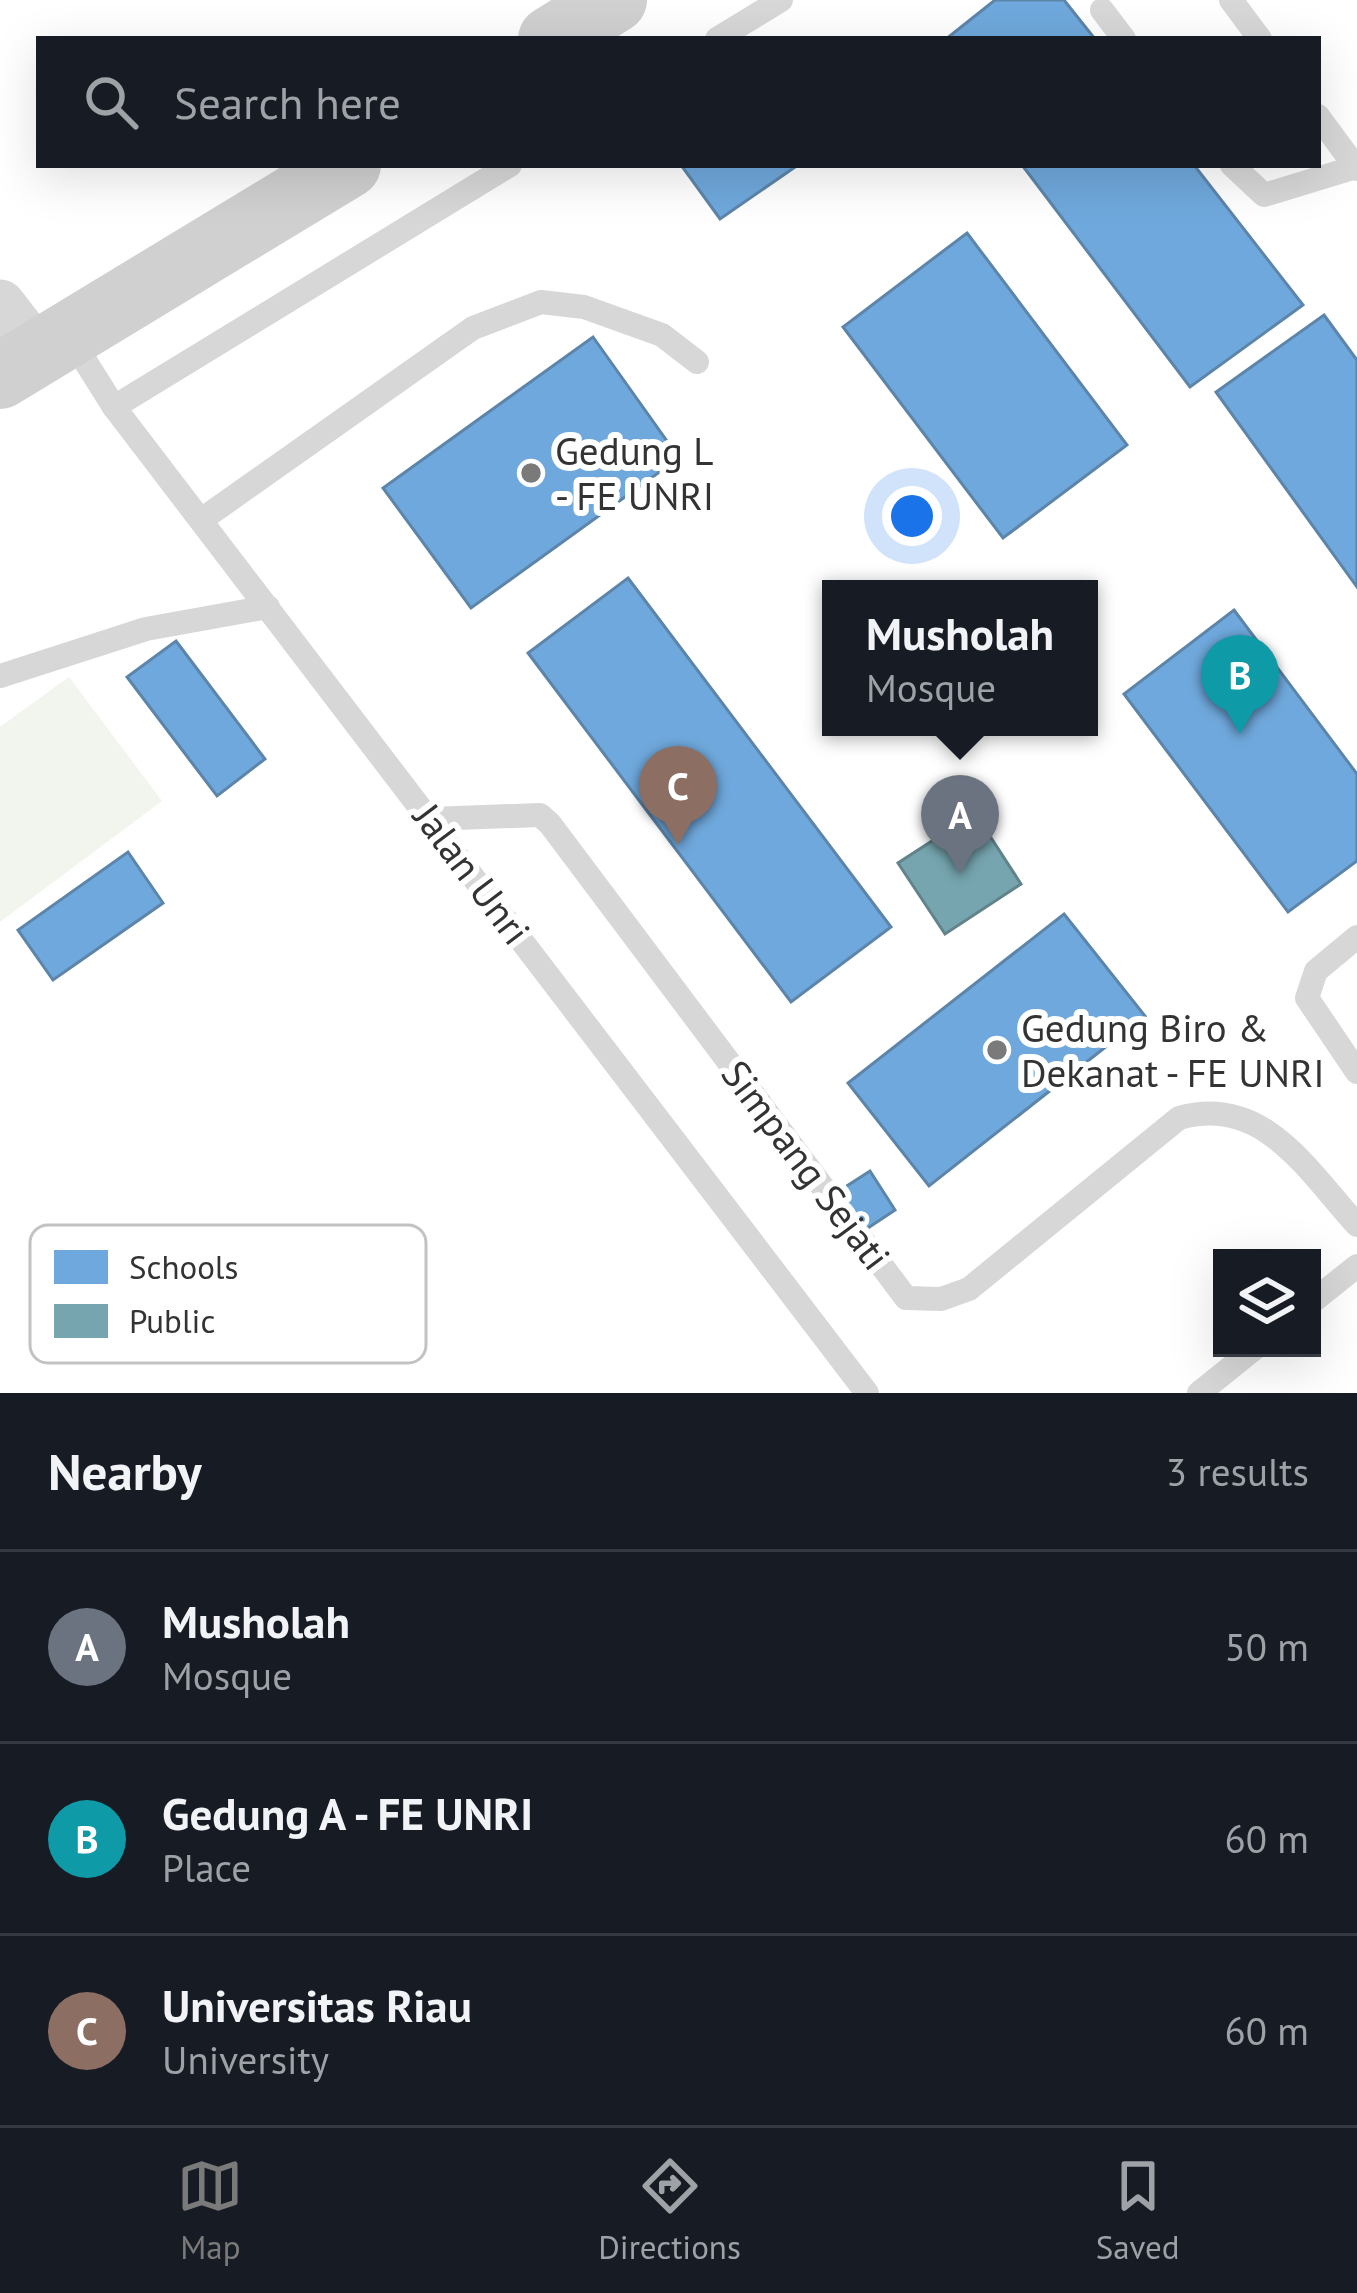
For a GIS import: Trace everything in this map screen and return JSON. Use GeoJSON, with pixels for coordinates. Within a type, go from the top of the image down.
{"type":"FeatureCollection","features":[{"type":"Feature","properties":{"kind":"street"},"geometry":{"type":"LineString","coordinates":[[556,36],[614,0]]}},
{"type":"Feature","properties":{"kind":"street"},"geometry":{"type":"LineString","coordinates":[[37,345],[343,168]]}},
{"type":"Feature","properties":{"kind":"lane"},"geometry":{"type":"LineString","coordinates":[[722,36],[781,0]]}},
{"type":"Feature","properties":{"kind":"lane"},"geometry":{"type":"LineString","coordinates":[[1231,0],[1258,36]]}},
{"type":"Feature","properties":{"kind":"lane"},"geometry":{"type":"LineString","coordinates":[[1102,10],[1122,36]]}},
{"type":"Feature","properties":{"kind":"lane"},"geometry":{"type":"LineString","coordinates":[[1235,168],[1264,195],[1356,168],[1321,120]]}},
{"type":"Feature","properties":{"kind":"lane"},"geometry":{"type":"LineString","coordinates":[[114,407],[504,168]]}},
{"type":"Feature","properties":{"kind":"lane"},"geometry":{"type":"LineString","coordinates":[[201,520],[473,328],[541,302],[584,307],[662,334],[697,362]]}},
{"type":"Feature","properties":{"kind":"lane","name":"Jalan Unri"},"geometry":{"type":"LineString","coordinates":[[37,345],[114,407],[866,1393]]}},
{"type":"Feature","properties":{"kind":"lane"},"geometry":{"type":"LineString","coordinates":[[0,676],[146,629],[268,607]]}},
{"type":"Feature","properties":{"kind":"lane","name":"Simpang Sejati"},"geometry":{"type":"LineString","coordinates":[[430,819],[540,815],[906,1298],[941,1298],[969,1289],[1179,1118],[1203,1111],[1238,1113],[1271,1130],[1357,1226]]}},
{"type":"Feature","properties":{"kind":"lane"},"geometry":{"type":"LineString","coordinates":[[1357,937],[1316,971],[1307,998],[1357,1072]]}},
{"type":"Feature","properties":{"kind":"lane"},"geometry":{"type":"LineString","coordinates":[[1321,1295],[1357,1266]]}},
{"type":"Feature","properties":{"kind":"lane"},"geometry":{"type":"LineString","coordinates":[[1199,1393],[1244,1357]]}},
{"type":"Feature","properties":{"kind":"shaded area"},"geometry":{"type":"Polygon","coordinates":[[[69,677],[162,801],[0,922],[0,727],[69,677]]]}},
{"type":"Feature","properties":{"kind":"building: Schools"},"geometry":{"type":"Polygon","coordinates":[[[995,0],[1064,0],[1093,36],[950,36],[995,0]]]}},
{"type":"Feature","properties":{"kind":"building: Schools"},"geometry":{"type":"Polygon","coordinates":[[[683,168],[794,168],[720,219],[683,168]]]}},
{"type":"Feature","properties":{"kind":"building: Schools"},"geometry":{"type":"Polygon","coordinates":[[[1024,168],[1196,168],[1303,305],[1190,387],[1024,168]]]}},
{"type":"Feature","properties":{"kind":"building: Schools"},"geometry":{"type":"Polygon","coordinates":[[[967,233],[1127,445],[1003,538],[843,327],[967,233]]]}},
{"type":"Feature","properties":{"kind":"building: Schools"},"geometry":{"type":"Polygon","coordinates":[[[1324,315],[1357,360],[1357,587],[1216,392],[1324,315]]]}},
{"type":"Feature","properties":{"kind":"building: Schools","name":"Gedung L - FE UNRI"},"geometry":{"type":"Polygon","coordinates":[[[593,337],[679,458],[471,608],[383,488],[593,337]]]}},
{"type":"Feature","properties":{"kind":"building: Schools"},"geometry":{"type":"Polygon","coordinates":[[[628,578],[891,927],[791,1002],[528,653],[628,578]]]}},
{"type":"Feature","properties":{"kind":"building: Schools"},"geometry":{"type":"Polygon","coordinates":[[[1234,610],[1357,774],[1357,861],[1288,912],[1124,694],[1234,610]]]}},
{"type":"Feature","properties":{"kind":"building: Schools"},"geometry":{"type":"Polygon","coordinates":[[[176,641],[265,759],[217,796],[127,677],[176,641]]]}},
{"type":"Feature","properties":{"kind":"building: Schools"},"geometry":{"type":"Polygon","coordinates":[[[128,852],[163,903],[53,980],[18,930],[128,852]]]}},
{"type":"Feature","properties":{"kind":"building: Schools","name":"Gedung Biro & Dekanat - FE UNRI"},"geometry":{"type":"Polygon","coordinates":[[[1064,914],[1145,1016],[929,1186],[848,1083],[1064,914]]]}},
{"type":"Feature","properties":{"kind":"building: Schools"},"geometry":{"type":"Polygon","coordinates":[[[870,1171],[895,1210],[865,1230],[839,1191],[870,1171]]]}},
{"type":"Feature","properties":{"kind":"building: Public"},"geometry":{"type":"Polygon","coordinates":[[[975,813],[1021,884],[945,934],[898,863],[975,813]]]}},
{"type":"Feature","properties":{"kind":"place","name":"Gedung L - FE UNRI"},"geometry":{"type":"Point","coordinates":[531,473]}},
{"type":"Feature","properties":{"kind":"place","name":"Gedung A - FE UNRI"},"geometry":{"type":"Point","coordinates":[1240,734]}},
{"type":"Feature","properties":{"kind":"place","name":"Universitas Riau"},"geometry":{"type":"Point","coordinates":[678,845]}},
{"type":"Feature","properties":{"kind":"place","name":"Musholah"},"geometry":{"type":"Point","coordinates":[960,874]}},
{"type":"Feature","properties":{"kind":"place","name":"Gedung Biro & Dekanat - FE UNRI"},"geometry":{"type":"Point","coordinates":[997,1050]}}]}
